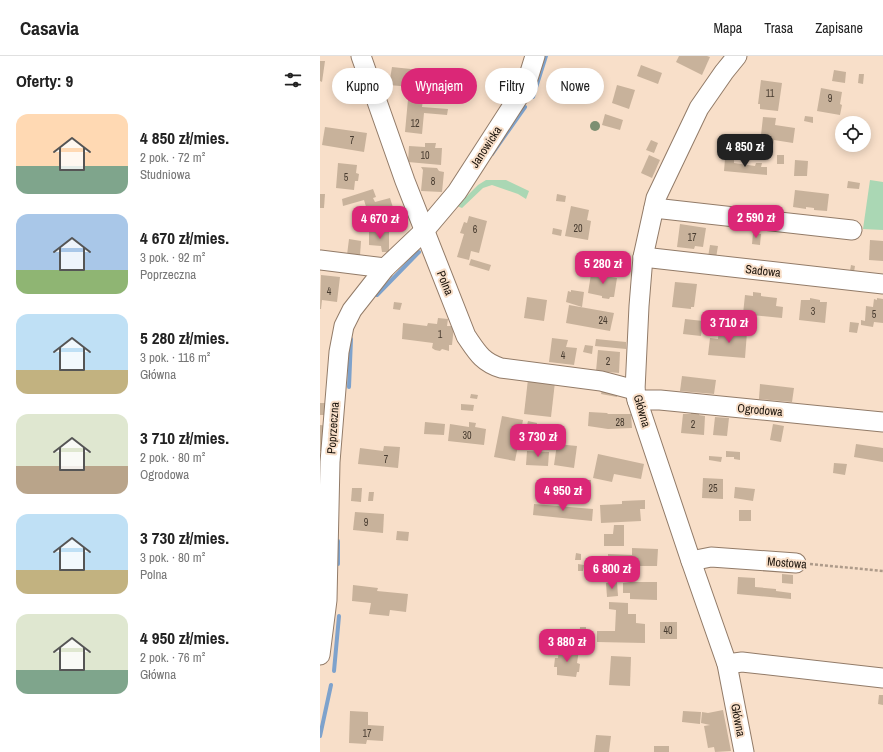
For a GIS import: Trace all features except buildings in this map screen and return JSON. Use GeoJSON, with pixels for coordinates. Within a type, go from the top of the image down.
{"type":"FeatureCollection","features":[{"type":"Feature","properties":{"kind":"street","name":"Polna"},"geometry":{"type":"LineString","coordinates":[[361,56],[424,231],[466,336],[476,352],[485,361],[501,368],[601,381],[636,395]]}},
{"type":"Feature","properties":{"kind":"street","name":"Janowicka"},"geometry":{"type":"LineString","coordinates":[[424,231],[457,192],[526,85],[535,56]]}},
{"type":"Feature","properties":{"kind":"street","name":"Główna"},"geometry":{"type":"LineString","coordinates":[[737,56],[699,108],[656,198],[643,258],[639,306],[636,395],[727,664],[744,752]]}},
{"type":"Feature","properties":{"kind":"street"},"geometry":{"type":"LineString","coordinates":[[654,208],[852,230]]}},
{"type":"Feature","properties":{"kind":"street","name":"Poprzeczna"},"geometry":{"type":"LineString","coordinates":[[320,655],[324,600],[325,461],[339,352],[344,326],[352,310],[385,268],[424,231]]}},
{"type":"Feature","properties":{"kind":"street","name":"Sadowa"},"geometry":{"type":"LineString","coordinates":[[643,258],[883,284]]}},
{"type":"Feature","properties":{"kind":"street"},"geometry":{"type":"LineString","coordinates":[[320,260],[385,268]]}},
{"type":"Feature","properties":{"kind":"street","name":"Ogrodowa"},"geometry":{"type":"LineString","coordinates":[[636,395],[660,400],[883,422]]}},
{"type":"Feature","properties":{"kind":"street","name":"Mostowa"},"geometry":{"type":"LineString","coordinates":[[691,561],[711,557],[796,563]]}},
{"type":"Feature","properties":{"kind":"street"},"geometry":{"type":"LineString","coordinates":[[727,664],[742,662],[883,678]]}},
{"type":"Feature","properties":{"kind":"path","name":"Mostowa"},"geometry":{"type":"LineString","coordinates":[[796,563],[883,571]]}},
{"type":"Feature","properties":{"kind":"green space"},"geometry":{"type":"Polygon","coordinates":[[[486,180],[506,180],[529,191],[526,199],[518,194],[492,185],[483,188],[462,208],[457,206],[478,185],[486,180]]]}},
{"type":"Feature","properties":{"kind":"green space"},"geometry":{"type":"Polygon","coordinates":[[[870,180],[883,182],[883,230],[863,229],[870,180]]]}},
{"type":"Feature","properties":{"kind":"waterway"},"geometry":{"type":"LineString","coordinates":[[538,81],[546,56]]}},
{"type":"Feature","properties":{"kind":"waterway"},"geometry":{"type":"LineString","coordinates":[[492,154],[525,107]]}},
{"type":"Feature","properties":{"kind":"waterway"},"geometry":{"type":"LineString","coordinates":[[377,295],[419,252]]}},
{"type":"Feature","properties":{"kind":"waterway"},"geometry":{"type":"LineString","coordinates":[[349,387],[351,339]]}},
{"type":"Feature","properties":{"kind":"waterway"},"geometry":{"type":"LineString","coordinates":[[338,541],[338,564]]}},
{"type":"Feature","properties":{"kind":"waterway"},"geometry":{"type":"LineString","coordinates":[[334,671],[339,616]]}},
{"type":"Feature","properties":{"kind":"waterway"},"geometry":{"type":"LineString","coordinates":[[320,736],[331,685]]}}]}
